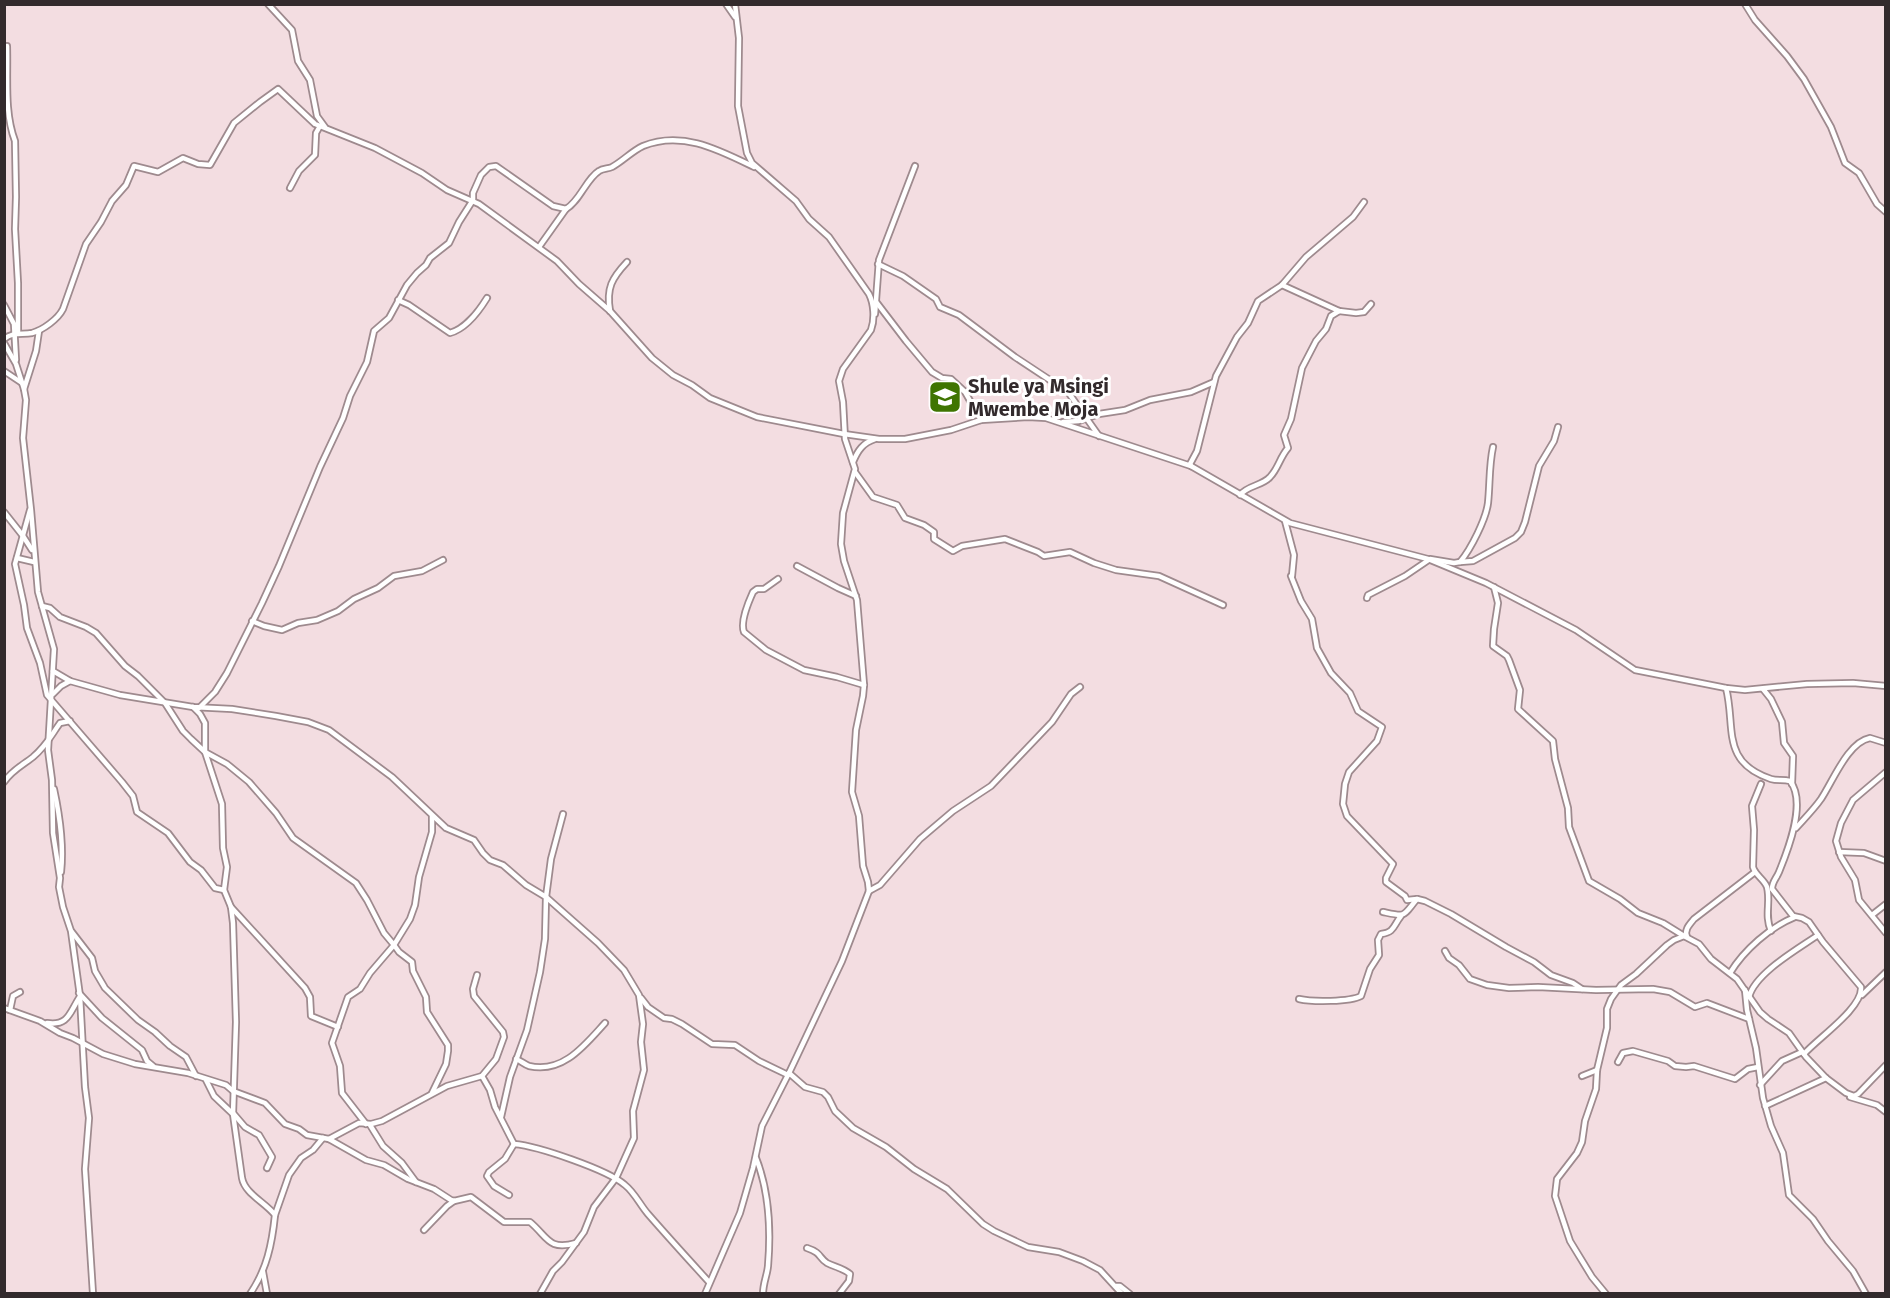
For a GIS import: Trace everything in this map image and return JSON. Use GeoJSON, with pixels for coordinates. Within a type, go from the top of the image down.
{"type":"FeatureCollection","features":[{"type":"Feature","properties":{"kind":"street"},"geometry":{"type":"LineString","coordinates":[[268,4],[292,30],[298,61],[310,80],[317,116],[322,127]]}},
{"type":"Feature","properties":{"kind":"street"},"geometry":{"type":"LineString","coordinates":[[726,4],[735,17]]}},
{"type":"Feature","properties":{"kind":"street"},"geometry":{"type":"LineString","coordinates":[[735,4],[739,38],[738,106],[747,153],[755,167]]}},
{"type":"Feature","properties":{"kind":"street"},"geometry":{"type":"LineString","coordinates":[[1745,4],[1755,20],[1804,79],[1831,127],[1845,163],[1859,173],[1877,204],[1886,212]]}},
{"type":"Feature","properties":{"kind":"street"},"geometry":{"type":"LineString","coordinates":[[7,46],[9,114],[11,134],[15,141],[15,229],[18,283],[16,364]]}},
{"type":"Feature","properties":{"kind":"street"},"geometry":{"type":"LineString","coordinates":[[93,1293],[85,1169],[89,1118],[79,994],[71,931],[59,887],[62,846],[60,816],[49,761],[54,649],[38,592],[34,562],[31,507],[23,438],[26,400],[16,364],[4,341],[16,333],[30,333],[39,330],[61,314],[86,244],[112,201],[126,185],[134,166],[158,172],[183,158],[198,164],[210,165],[234,123],[277,89],[310,121],[375,148],[447,190],[473,200],[557,261],[610,311],[652,358],[673,375],[692,385],[705,396],[757,417],[879,439],[919,437],[981,420],[1035,417],[1060,422],[1101,438],[1191,466],[1285,521],[1428,559],[1494,587],[1576,630],[1635,670],[1745,690],[1807,684],[1853,683],[1886,686]]}},
{"type":"Feature","properties":{"kind":"street"},"geometry":{"type":"LineString","coordinates":[[290,188],[299,171],[315,155],[316,133],[322,127]]}},
{"type":"Feature","properties":{"kind":"street"},"geometry":{"type":"LineString","coordinates":[[539,247],[566,209],[573,204],[599,171],[611,168],[642,146],[657,142],[693,141],[755,167],[791,196],[809,219],[830,237],[869,294],[874,320]]}},
{"type":"Feature","properties":{"kind":"street"},"geometry":{"type":"LineString","coordinates":[[196,707],[214,692],[227,673],[279,566],[343,418],[352,391],[367,362],[374,331],[389,318],[398,300],[417,273],[430,258],[449,243],[473,200],[473,193],[481,176],[492,165],[496,166],[555,207],[566,209]]}},
{"type":"Feature","properties":{"kind":"street"},"geometry":{"type":"LineString","coordinates":[[915,166],[878,264],[877,303],[872,330],[840,376],[844,434],[855,472],[873,496],[897,505],[905,518],[925,525],[934,532],[934,539],[953,551],[962,546],[1005,539],[1044,556],[1070,552],[1116,570],[1159,576],[1223,605]]}},
{"type":"Feature","properties":{"kind":"street"},"geometry":{"type":"LineString","coordinates":[[1191,466],[1202,434],[1214,382],[1258,301],[1282,285],[1306,257],[1353,217],[1364,202]]}},
{"type":"Feature","properties":{"kind":"street"},"geometry":{"type":"LineString","coordinates":[[610,311],[609,287],[627,262]]}},
{"type":"Feature","properties":{"kind":"street"},"geometry":{"type":"LineString","coordinates":[[878,264],[903,276],[936,299],[940,307],[959,315],[1015,357],[1068,392],[1101,438]]}},
{"type":"Feature","properties":{"kind":"street"},"geometry":{"type":"LineString","coordinates":[[1282,285],[1339,311],[1364,312],[1371,304]]}},
{"type":"Feature","properties":{"kind":"street"},"geometry":{"type":"LineString","coordinates":[[398,300],[409,305],[445,331],[452,333],[469,320],[487,298]]}},
{"type":"Feature","properties":{"kind":"street"},"geometry":{"type":"LineString","coordinates":[[877,303],[932,372],[942,378],[951,379],[965,392],[981,420]]}},
{"type":"Feature","properties":{"kind":"street"},"geometry":{"type":"LineString","coordinates":[[1323,304],[1330,318]]}},
{"type":"Feature","properties":{"kind":"street"},"geometry":{"type":"LineString","coordinates":[[4,305],[12,318],[16,333]]}},
{"type":"Feature","properties":{"kind":"street"},"geometry":{"type":"LineString","coordinates":[[1240,495],[1245,490],[1268,480],[1288,448],[1284,435],[1291,419],[1302,368],[1316,341],[1326,329],[1330,318],[1339,311]]}},
{"type":"Feature","properties":{"kind":"street"},"geometry":{"type":"LineString","coordinates":[[23,386],[34,359],[39,330]]}},
{"type":"Feature","properties":{"kind":"street"},"geometry":{"type":"LineString","coordinates":[[4,371],[23,386]]}},
{"type":"Feature","properties":{"kind":"street"},"geometry":{"type":"LineString","coordinates":[[1060,422],[1079,421],[1087,417],[1121,411],[1160,397],[1191,392],[1214,382]]}},
{"type":"Feature","properties":{"kind":"street"},"geometry":{"type":"LineString","coordinates":[[1366,598],[1405,576],[1428,559],[1473,561],[1515,538],[1526,522],[1539,465],[1554,441],[1558,427]]}},
{"type":"Feature","properties":{"kind":"street"},"geometry":{"type":"LineString","coordinates":[[853,462],[864,445],[879,439]]}},
{"type":"Feature","properties":{"kind":"street"},"geometry":{"type":"LineString","coordinates":[[1461,562],[1488,505],[1489,466],[1493,447]]}},
{"type":"Feature","properties":{"kind":"street"},"geometry":{"type":"LineString","coordinates":[[705,1293],[740,1213],[762,1126],[843,961],[869,891],[862,866],[859,816],[852,792],[856,730],[864,685],[856,596],[844,561],[841,544],[844,505],[855,472]]}},
{"type":"Feature","properties":{"kind":"street"},"geometry":{"type":"LineString","coordinates":[[31,507],[15,564],[27,628],[40,663],[47,695],[52,698],[133,796],[137,812],[168,833],[190,862],[201,870],[215,888],[224,890]]}},
{"type":"Feature","properties":{"kind":"street"},"geometry":{"type":"LineString","coordinates":[[4,512],[34,553]]}},
{"type":"Feature","properties":{"kind":"street"},"geometry":{"type":"LineString","coordinates":[[1285,521],[1294,555],[1292,576],[1301,601],[1312,619],[1317,648],[1331,673],[1350,693],[1358,711],[1382,727],[1377,741],[1349,772],[1343,805],[1347,816],[1393,864],[1386,882],[1407,900],[1425,901],[1451,914],[1534,962],[1551,975],[1582,989]]}},
{"type":"Feature","properties":{"kind":"street"},"geometry":{"type":"LineString","coordinates":[[17,558],[34,562]]}},
{"type":"Feature","properties":{"kind":"street"},"geometry":{"type":"LineString","coordinates":[[252,621],[282,630],[298,623],[317,620],[338,611],[394,576],[422,571],[443,560]]}},
{"type":"Feature","properties":{"kind":"street"},"geometry":{"type":"LineString","coordinates":[[797,566],[856,596]]}},
{"type":"Feature","properties":{"kind":"street"},"geometry":{"type":"LineString","coordinates":[[778,579],[765,589],[757,589],[753,592],[743,623],[744,632],[766,650],[804,670],[864,685]]}},
{"type":"Feature","properties":{"kind":"street"},"geometry":{"type":"LineString","coordinates":[[1494,587],[1498,603],[1493,646],[1509,660],[1520,690],[1518,709],[1553,741],[1555,759],[1568,808],[1569,827],[1588,879],[1638,913],[1663,923],[1699,944],[1714,962],[1730,973],[1768,1019],[1789,1033],[1803,1053],[1826,1078],[1851,1098],[1877,1105],[1886,1112]]}},
{"type":"Feature","properties":{"kind":"street"},"geometry":{"type":"LineString","coordinates":[[42,606],[96,633],[125,666],[165,703],[183,730],[205,752],[227,764],[249,782],[276,813],[293,838],[356,883],[384,933],[399,952],[412,962],[413,970],[426,997],[427,1012],[448,1045],[446,1064],[432,1093]]}},
{"type":"Feature","properties":{"kind":"street"},"geometry":{"type":"LineString","coordinates":[[53,672],[96,690],[165,703],[232,709],[276,716],[323,727],[343,739],[392,777],[446,828],[474,840],[490,860],[503,865],[526,885],[546,897],[608,952],[624,970],[648,1007],[664,1018],[682,1024],[712,1044],[735,1045],[759,1061],[789,1074],[806,1087],[823,1092],[835,1111],[853,1128],[947,1188],[983,1224],[1028,1247],[1059,1252],[1083,1261],[1100,1270],[1122,1293]]}},
{"type":"Feature","properties":{"kind":"street"},"geometry":{"type":"LineString","coordinates":[[52,698],[61,686],[70,681]]}},
{"type":"Feature","properties":{"kind":"street"},"geometry":{"type":"LineString","coordinates":[[869,891],[880,885],[920,839],[936,825],[954,810],[986,791],[1052,722],[1071,694],[1080,687]]}},
{"type":"Feature","properties":{"kind":"street"},"geometry":{"type":"LineString","coordinates":[[1726,688],[1730,704],[1732,743],[1735,750],[1742,760],[1755,771],[1772,779],[1786,780],[1792,784]]}},
{"type":"Feature","properties":{"kind":"street"},"geometry":{"type":"LineString","coordinates":[[1763,689],[1771,699],[1782,722],[1784,743],[1793,756],[1792,784],[1796,803],[1795,829],[1772,887],[1782,904],[1796,917],[1809,922],[1859,982],[1861,996]]}},
{"type":"Feature","properties":{"kind":"street"},"geometry":{"type":"LineString","coordinates":[[196,707],[205,723],[205,752],[222,804],[223,848],[227,867],[224,890],[231,907],[233,923],[236,1010],[233,1114],[243,1184],[275,1215]]}},
{"type":"Feature","properties":{"kind":"street"},"geometry":{"type":"LineString","coordinates":[[4,782],[11,772],[31,759],[49,742],[60,723],[70,721]]}},
{"type":"Feature","properties":{"kind":"street"},"geometry":{"type":"LineString","coordinates":[[1795,829],[1819,802],[1848,754],[1858,743],[1870,738],[1886,743]]}},
{"type":"Feature","properties":{"kind":"street"},"geometry":{"type":"LineString","coordinates":[[1886,772],[1855,798],[1845,813],[1836,837],[1839,852],[1855,880],[1859,900],[1886,933]]}},
{"type":"Feature","properties":{"kind":"street"},"geometry":{"type":"LineString","coordinates":[[52,780],[53,833],[60,878]]}},
{"type":"Feature","properties":{"kind":"street"},"geometry":{"type":"LineString","coordinates":[[1761,784],[1752,806],[1753,863],[1755,873],[1763,880],[1767,888],[1767,920],[1770,932]]}},
{"type":"Feature","properties":{"kind":"street"},"geometry":{"type":"LineString","coordinates":[[501,1117],[509,1081],[527,1030],[540,972],[546,929],[546,897],[551,859],[563,814]]}},
{"type":"Feature","properties":{"kind":"street"},"geometry":{"type":"LineString","coordinates":[[416,1182],[402,1163],[382,1146],[372,1127],[345,1099],[340,1089],[339,1065],[332,1047],[348,997],[360,989],[370,973],[394,945],[410,919],[415,905],[418,877],[432,832],[432,816]]}},
{"type":"Feature","properties":{"kind":"street"},"geometry":{"type":"LineString","coordinates":[[1839,852],[1864,853],[1886,861]]}},
{"type":"Feature","properties":{"kind":"street"},"geometry":{"type":"LineString","coordinates":[[1686,937],[1687,929],[1694,919],[1755,873]]}},
{"type":"Feature","properties":{"kind":"street"},"geometry":{"type":"LineString","coordinates":[[1299,999],[1352,1000],[1361,996],[1370,969],[1378,955],[1378,939],[1381,934],[1389,933],[1417,899]]}},
{"type":"Feature","properties":{"kind":"street"},"geometry":{"type":"LineString","coordinates":[[1872,915],[1886,904]]}},
{"type":"Feature","properties":{"kind":"street"},"geometry":{"type":"LineString","coordinates":[[231,907],[305,988],[310,997],[311,1016],[338,1027]]}},
{"type":"Feature","properties":{"kind":"street"},"geometry":{"type":"LineString","coordinates":[[1383,912],[1401,916]]}},
{"type":"Feature","properties":{"kind":"street"},"geometry":{"type":"LineString","coordinates":[[1730,973],[1750,947],[1783,923],[1796,917]]}},
{"type":"Feature","properties":{"kind":"street"},"geometry":{"type":"LineString","coordinates":[[71,931],[91,955],[95,971],[105,988],[138,1020],[186,1057],[196,1076]]}},
{"type":"Feature","properties":{"kind":"street"},"geometry":{"type":"LineString","coordinates":[[1749,996],[1754,984],[1764,974],[1818,935]]}},
{"type":"Feature","properties":{"kind":"street"},"geometry":{"type":"LineString","coordinates":[[1606,1293],[1592,1277],[1570,1241],[1559,1210],[1555,1188],[1557,1179],[1577,1153],[1582,1142],[1596,1089],[1597,1070],[1607,1028],[1606,1009],[1618,988],[1667,945],[1674,940],[1686,937]]}},
{"type":"Feature","properties":{"kind":"street"},"geometry":{"type":"LineString","coordinates":[[1445,951],[1470,980],[1487,986],[1666,991],[1695,1007],[1707,1003],[1749,1019]]}},
{"type":"Feature","properties":{"kind":"street"},"geometry":{"type":"LineString","coordinates":[[1760,1085],[1782,1061],[1803,1053],[1851,1009],[1886,972]]}},
{"type":"Feature","properties":{"kind":"street"},"geometry":{"type":"LineString","coordinates":[[329,1139],[359,1123],[382,1121],[447,1086],[482,1076],[496,1059],[504,1037],[501,1028],[474,996],[473,989],[477,975]]}},
{"type":"Feature","properties":{"kind":"street"},"geometry":{"type":"LineString","coordinates":[[1744,990],[1760,1085],[1771,1126],[1783,1153],[1790,1197],[1813,1219],[1853,1271],[1866,1293]]}},
{"type":"Feature","properties":{"kind":"street"},"geometry":{"type":"LineString","coordinates":[[20,992],[13,996],[7,1009],[44,1023],[103,1054],[135,1064],[188,1072],[222,1084],[233,1091],[265,1103],[285,1124],[307,1135],[329,1139],[361,1157],[390,1168],[454,1201]]}},
{"type":"Feature","properties":{"kind":"street"},"geometry":{"type":"LineString","coordinates":[[44,1023],[57,1024],[67,1019],[79,994]]}},
{"type":"Feature","properties":{"kind":"street"},"geometry":{"type":"LineString","coordinates":[[79,994],[102,1018],[142,1050],[153,1066]]}},
{"type":"Feature","properties":{"kind":"street"},"geometry":{"type":"LineString","coordinates":[[540,1293],[553,1271],[584,1232],[597,1202],[616,1178],[634,1138],[633,1111],[644,1070],[641,1041],[643,1024],[639,995]]}},
{"type":"Feature","properties":{"kind":"street"},"geometry":{"type":"LineString","coordinates":[[516,1059],[525,1065],[537,1067],[566,1061],[576,1054],[605,1023]]}},
{"type":"Feature","properties":{"kind":"street"},"geometry":{"type":"LineString","coordinates":[[1618,1062],[1623,1053],[1633,1051],[1668,1061],[1675,1066],[1686,1068],[1694,1066],[1735,1079],[1748,1069],[1758,1067]]}},
{"type":"Feature","properties":{"kind":"street"},"geometry":{"type":"LineString","coordinates":[[1846,1093],[1854,1096],[1858,1094],[1886,1065]]}},
{"type":"Feature","properties":{"kind":"street"},"geometry":{"type":"LineString","coordinates":[[1582,1076],[1597,1070]]}},
{"type":"Feature","properties":{"kind":"street"},"geometry":{"type":"LineString","coordinates":[[482,1076],[514,1144]]}},
{"type":"Feature","properties":{"kind":"street"},"geometry":{"type":"LineString","coordinates":[[1765,1106],[1826,1078]]}},
{"type":"Feature","properties":{"kind":"street"},"geometry":{"type":"LineString","coordinates":[[205,1079],[214,1096],[245,1127],[260,1135],[264,1140],[272,1157],[267,1168]]}},
{"type":"Feature","properties":{"kind":"street"},"geometry":{"type":"LineString","coordinates":[[222,1084],[234,1079]]}},
{"type":"Feature","properties":{"kind":"street"},"geometry":{"type":"LineString","coordinates":[[250,1293],[263,1272],[272,1242],[275,1215],[289,1175],[301,1158],[313,1150],[322,1138]]}},
{"type":"Feature","properties":{"kind":"street"},"geometry":{"type":"LineString","coordinates":[[514,1144],[543,1150],[616,1178],[626,1185],[644,1210],[709,1282]]}},
{"type":"Feature","properties":{"kind":"street"},"geometry":{"type":"LineString","coordinates":[[509,1195],[494,1186],[487,1176],[505,1159],[514,1144]]}},
{"type":"Feature","properties":{"kind":"street"},"geometry":{"type":"LineString","coordinates":[[755,1155],[762,1175],[767,1203],[769,1250],[763,1293]]}},
{"type":"Feature","properties":{"kind":"street"},"geometry":{"type":"LineString","coordinates":[[424,1230],[454,1201],[471,1197],[504,1222],[528,1221],[548,1242],[567,1245],[576,1243]]}},
{"type":"Feature","properties":{"kind":"street"},"geometry":{"type":"LineString","coordinates":[[807,1248],[819,1253],[825,1262],[850,1274],[849,1281],[839,1293]]}},
{"type":"Feature","properties":{"kind":"street"},"geometry":{"type":"LineString","coordinates":[[263,1272],[267,1293]]}},
{"type":"Feature","properties":{"kind":"street"},"geometry":{"type":"LineString","coordinates":[[1116,1286],[1130,1293]]}},
{"type":"Feature","properties":{"kind":"place","name":"Shule ya Msingi Mwembe Moja"},"geometry":{"type":"Point","coordinates":[945,397]}}]}
